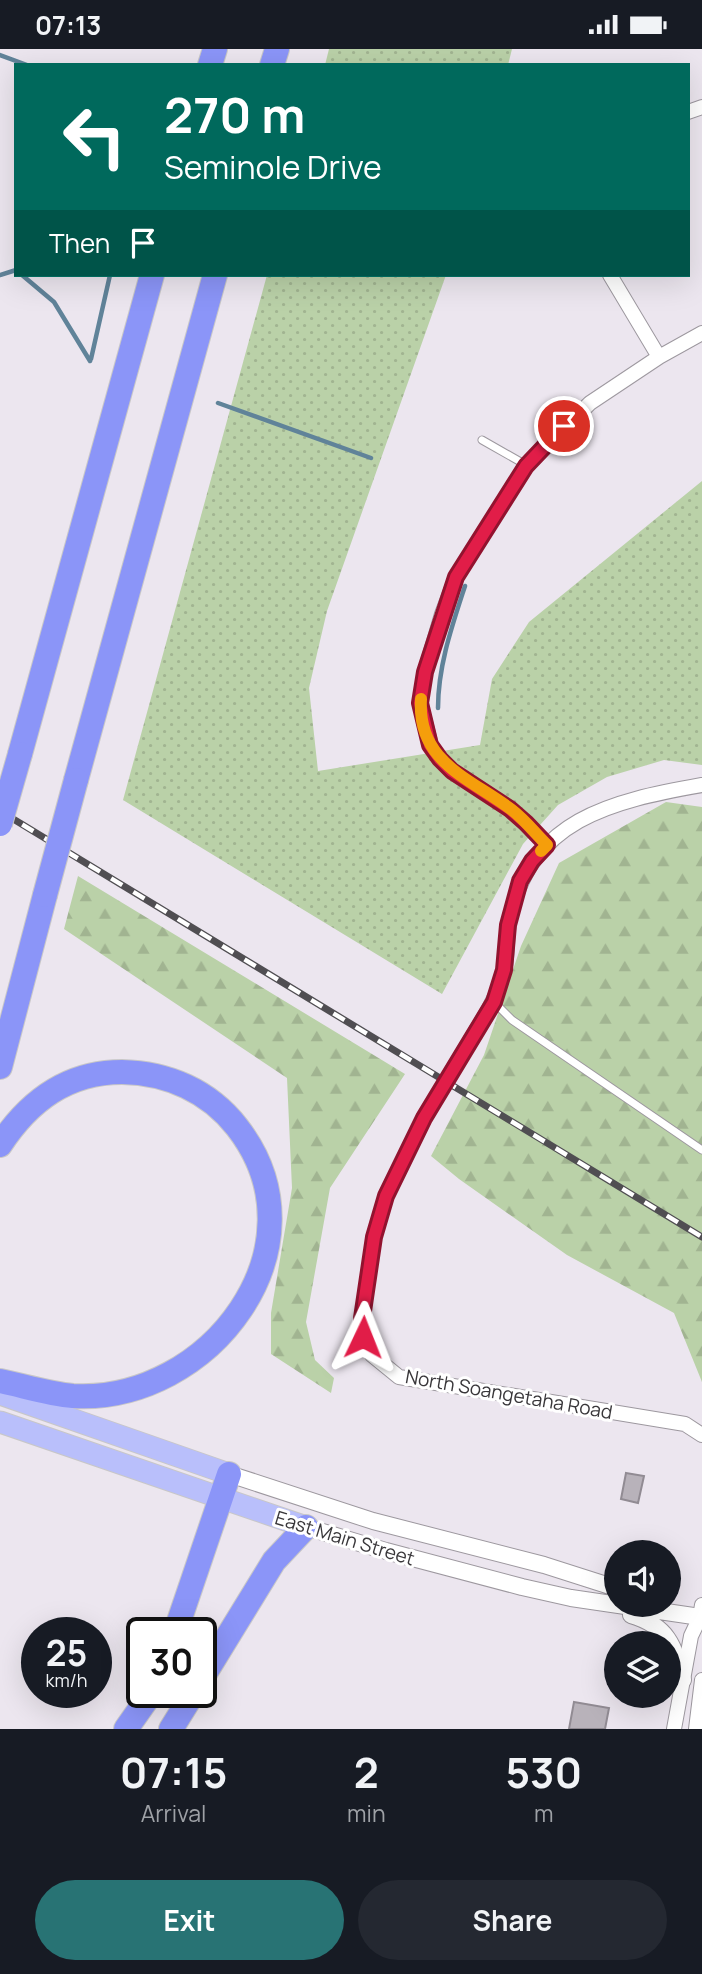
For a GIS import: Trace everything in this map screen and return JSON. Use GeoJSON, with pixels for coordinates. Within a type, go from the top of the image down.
{"type":"FeatureCollection","features":[{"type":"Feature","properties":{"kind":"highway"},"geometry":{"type":"LineString","coordinates":[[0,824],[151,277]]}},
{"type":"Feature","properties":{"kind":"highway"},"geometry":{"type":"LineString","coordinates":[[0,1067],[214,277]]}},
{"type":"Feature","properties":{"kind":"highway"},"geometry":{"type":"LineString","coordinates":[[0,1145],[26,1110],[49,1092],[70,1082],[114,1072],[138,1072],[162,1077],[188,1086],[210,1099],[229,1116],[258,1161],[267,1188],[270,1211],[266,1258],[246,1302],[218,1337],[181,1367],[136,1387],[97,1395],[73,1395],[0,1381]]}},
{"type":"Feature","properties":{"kind":"highway"},"geometry":{"type":"LineString","coordinates":[[180,1617],[229,1474]]}},
{"type":"Feature","properties":{"kind":"highway"},"geometry":{"type":"LineString","coordinates":[[217,1654],[274,1561],[306,1527]]}},
{"type":"Feature","properties":{"kind":"highway"},"geometry":{"type":"LineString","coordinates":[[126,1729],[141,1708]]}},
{"type":"Feature","properties":{"kind":"highway"},"geometry":{"type":"LineString","coordinates":[[171,1729],[184,1708]]}},
{"type":"Feature","properties":{"kind":"main road","name":"East Main Street"},"geometry":{"type":"LineString","coordinates":[[0,1394],[229,1474]]}},
{"type":"Feature","properties":{"kind":"main road","name":"East Main Street"},"geometry":{"type":"LineString","coordinates":[[0,1422],[306,1527]]}},
{"type":"Feature","properties":{"kind":"street"},"geometry":{"type":"LineString","coordinates":[[611,277],[659,357]]}},
{"type":"Feature","properties":{"kind":"street"},"geometry":{"type":"LineString","coordinates":[[547,845],[510,809],[452,771],[430,745],[420,703],[425,672],[456,577],[526,466],[590,403],[659,357],[702,333]]}},
{"type":"Feature","properties":{"kind":"street","name":"North Soangetaha Road"},"geometry":{"type":"LineString","coordinates":[[702,785],[614,806],[564,829],[532,861],[520,881],[508,925],[504,970],[494,1002],[424,1118],[386,1196],[374,1237],[362,1318],[363,1337],[372,1355],[399,1377],[685,1425],[702,1435]]}},
{"type":"Feature","properties":{"kind":"street","name":"East Main Street"},"geometry":{"type":"LineString","coordinates":[[229,1474],[373,1521],[555,1568],[604,1584]]}},
{"type":"Feature","properties":{"kind":"street","name":"East Main Street"},"geometry":{"type":"LineString","coordinates":[[306,1527],[386,1551],[571,1598],[701,1616]]}},
{"type":"Feature","properties":{"kind":"street"},"geometry":{"type":"LineString","coordinates":[[571,1598],[649,1621],[657,1626],[676,1653],[683,1680]]}},
{"type":"Feature","properties":{"kind":"street"},"geometry":{"type":"LineString","coordinates":[[674,1729],[691,1636],[701,1616],[681,1610]]}},
{"type":"Feature","properties":{"kind":"street"},"geometry":{"type":"LineString","coordinates":[[696,1729],[702,1680]]}},
{"type":"Feature","properties":{"kind":"lane"},"geometry":{"type":"LineString","coordinates":[[482,440],[526,466]]}},
{"type":"Feature","properties":{"kind":"lane"},"geometry":{"type":"LineString","coordinates":[[494,1002],[512,1020],[702,1150]]}},
{"type":"Feature","properties":{"kind":"green space"},"geometry":{"type":"Polygon","coordinates":[[[329,49],[512,49],[508,63],[326,63],[329,49]]]}},
{"type":"Feature","properties":{"kind":"green space"},"geometry":{"type":"Polygon","coordinates":[[[266,277],[445,277],[327,611],[309,688],[318,771],[480,745],[492,679],[529,622],[702,481],[702,765],[664,760],[607,777],[558,805],[523,844],[442,994],[123,800],[266,277]]]}},
{"type":"Feature","properties":{"kind":"green space"},"geometry":{"type":"Polygon","coordinates":[[[666,802],[702,807],[702,1382],[674,1313],[567,1255],[459,1179],[431,1156],[484,1055],[521,946],[559,863],[666,802]]]}},
{"type":"Feature","properties":{"kind":"green space"},"geometry":{"type":"Polygon","coordinates":[[[78,876],[405,1074],[330,1188],[306,1322],[315,1360],[334,1378],[331,1393],[271,1354],[271,1313],[292,1188],[287,1078],[64,929],[78,876]]]}},
{"type":"Feature","properties":{"kind":"building"},"geometry":{"type":"Polygon","coordinates":[[[626,1473],[644,1476],[638,1503],[621,1499],[626,1473]]]}},
{"type":"Feature","properties":{"kind":"building"},"geometry":{"type":"Polygon","coordinates":[[[574,1702],[609,1708],[605,1729],[569,1729],[574,1702]]]}},
{"type":"Feature","properties":{"kind":"waterway"},"geometry":{"type":"LineString","coordinates":[[0,55],[22,63]]}},
{"type":"Feature","properties":{"kind":"waterway"},"geometry":{"type":"LineString","coordinates":[[0,275],[14,271]]}},
{"type":"Feature","properties":{"kind":"waterway"},"geometry":{"type":"LineString","coordinates":[[24,277],[54,302],[90,361]]}},
{"type":"Feature","properties":{"kind":"waterway"},"geometry":{"type":"LineString","coordinates":[[91,359],[110,277]]}},
{"type":"Feature","properties":{"kind":"waterway"},"geometry":{"type":"LineString","coordinates":[[218,403],[371,458]]}},
{"type":"Feature","properties":{"kind":"waterway"},"geometry":{"type":"LineString","coordinates":[[438,708],[443,661],[465,586]]}},
{"type":"Feature","properties":{"kind":"railway"},"geometry":{"type":"LineString","coordinates":[[0,811],[702,1237]]}},
{"type":"Feature","properties":{"kind":"slow traffic"},"geometry":{"type":"LineString","coordinates":[[421,699],[424,726],[430,745],[440,759],[452,771],[510,809],[526,823],[547,845],[541,851]]}},
{"type":"Feature","properties":{"kind":"route"},"geometry":{"type":"LineString","coordinates":[[363,1337],[362,1318],[374,1237],[386,1196],[424,1118],[494,1002],[504,970],[508,925],[520,881],[532,861],[547,845],[510,809],[452,771],[430,745],[420,703],[425,672],[456,577],[526,466],[564,426]]}}]}
